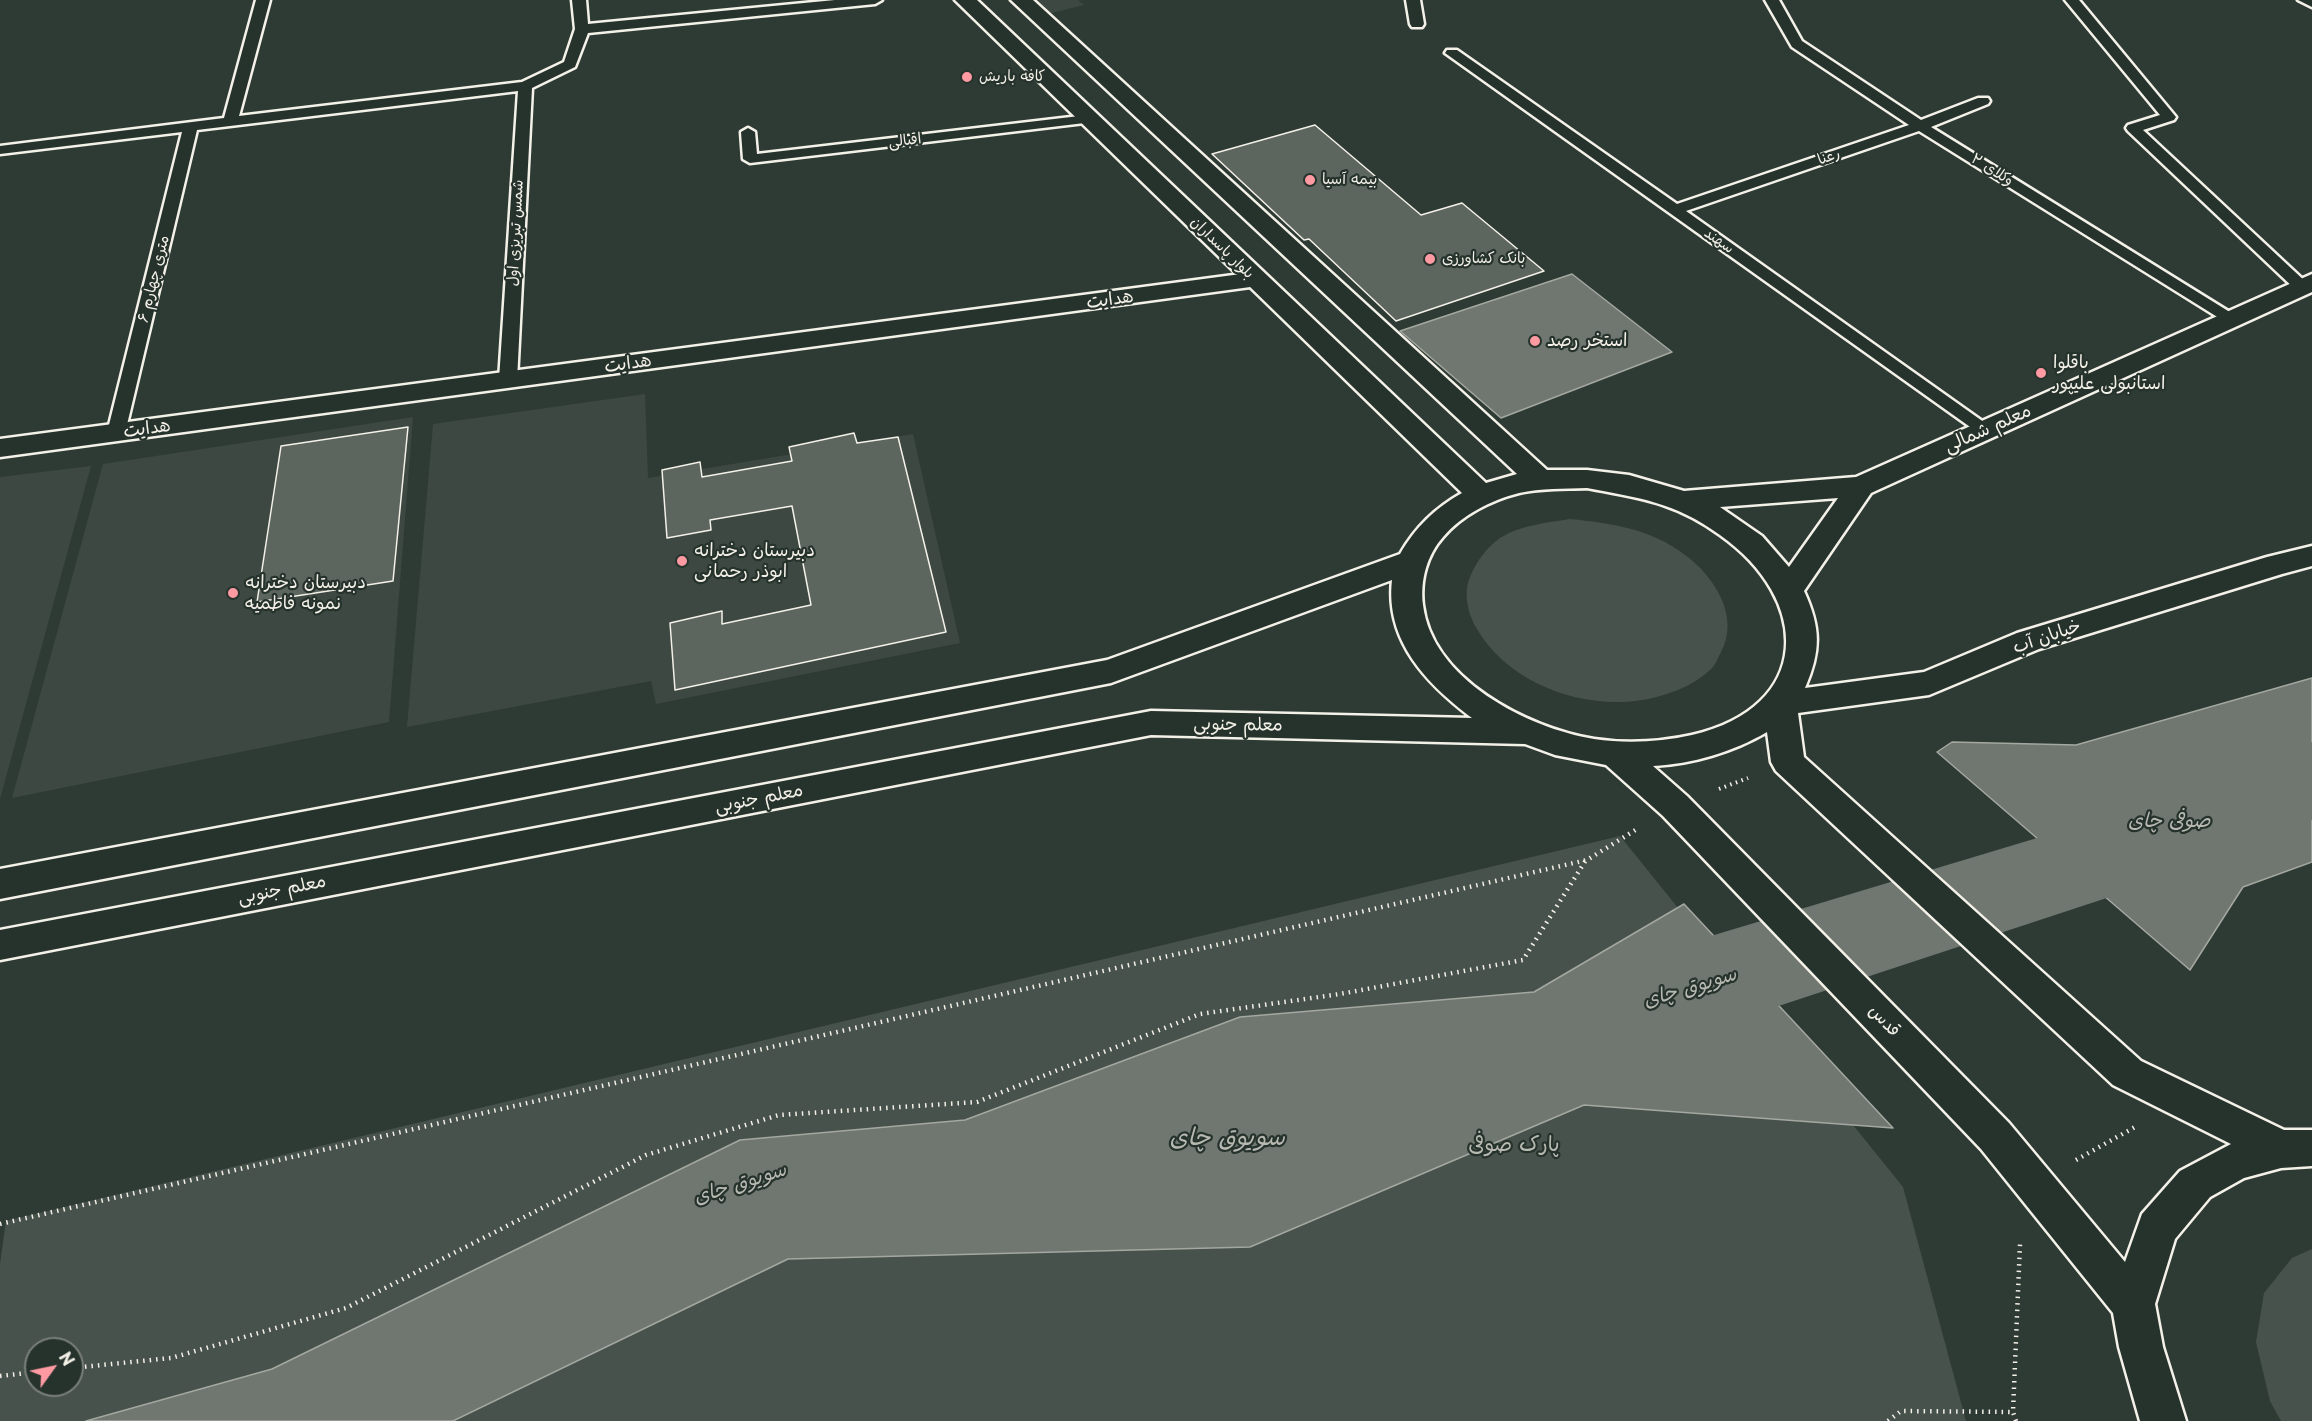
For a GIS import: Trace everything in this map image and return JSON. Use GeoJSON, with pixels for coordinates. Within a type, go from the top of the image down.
{"type":"FeatureCollection","features":[{"type":"Feature","properties":{"kind":"street","name":"بلوار پاسداران"},"geometry":{"type":"LineString","coordinates":[[965,0],[1481,495]]}},
{"type":"Feature","properties":{"kind":"street"},"geometry":{"type":"LineString","coordinates":[[1021,0],[1540,480]]}},
{"type":"Feature","properties":{"kind":"street","name":"هدایت"},"geometry":{"type":"LineString","coordinates":[[0,448],[1256,280]]}},
{"type":"Feature","properties":{"kind":"street","name":"معلم شمالی"},"geometry":{"type":"LineString","coordinates":[[1861,486],[2307,285]]}},
{"type":"Feature","properties":{"kind":"street"},"geometry":{"type":"LineString","coordinates":[[1587,479],[1635,486],[1682,501],[1726,524],[1763,554],[1788,589],[1801,624],[1801,660],[1780,703],[1740,733],[1684,752],[1616,754],[1570,746],[1525,732],[1485,712],[1452,686],[1427,657],[1411,625],[1406,593],[1410,562],[1425,535],[1450,513],[1481,495],[1509,486],[1540,480],[1587,479]]}},
{"type":"Feature","properties":{"kind":"street"},"geometry":{"type":"LineString","coordinates":[[1682,501],[1861,486]]}},
{"type":"Feature","properties":{"kind":"street"},"geometry":{"type":"LineString","coordinates":[[1788,589],[1861,486]]}},
{"type":"Feature","properties":{"kind":"street","name":"خیابان آب"},"geometry":{"type":"LineString","coordinates":[[1780,703],[1929,683],[2028,641],[2312,556]]}},
{"type":"Feature","properties":{"kind":"street"},"geometry":{"type":"LineString","coordinates":[[0,885],[1111,671],[1410,562]]}},
{"type":"Feature","properties":{"kind":"street"},"geometry":{"type":"LineString","coordinates":[[1780,703],[1788,762],[2127,1073],[2296,1148]]}},
{"type":"Feature","properties":{"kind":"street","name":"معلم جنوبی"},"geometry":{"type":"LineString","coordinates":[[0,945],[1150,723],[1525,732]]}},
{"type":"Feature","properties":{"kind":"street","name":"قدس"},"geometry":{"type":"LineString","coordinates":[[1616,754],[1675,806],[1995,1136],[2133,1304]]}},
{"type":"Feature","properties":{"kind":"street"},"geometry":{"type":"LineString","coordinates":[[2163,1421],[2141,1347],[2133,1304],[2157,1228],[2195,1184],[2234,1162],[2296,1148]]}},
{"type":"Feature","properties":{"kind":"lane"},"geometry":{"type":"LineString","coordinates":[[231,120],[263,0]]}},
{"type":"Feature","properties":{"kind":"lane"},"geometry":{"type":"LineString","coordinates":[[0,150],[231,120],[525,87],[570,64],[582,29],[579,0]]}},
{"type":"Feature","properties":{"kind":"lane"},"geometry":{"type":"LineString","coordinates":[[582,29],[875,0]]}},
{"type":"Feature","properties":{"kind":"lane"},"geometry":{"type":"LineString","coordinates":[[1413,0],[1418,24]]}},
{"type":"Feature","properties":{"kind":"lane","name":"وکلای ۲"},"geometry":{"type":"LineString","coordinates":[[1772,0],[1797,44],[1920,126],[2233,318]]}},
{"type":"Feature","properties":{"kind":"lane"},"geometry":{"type":"LineString","coordinates":[[2072,0],[2169,117],[2133,128],[2307,285]]}},
{"type":"Feature","properties":{"kind":"lane"},"geometry":{"type":"LineString","coordinates":[[2305,0],[2312,3]]}},
{"type":"Feature","properties":{"kind":"lane","name":"سهند"},"geometry":{"type":"LineString","coordinates":[[1452,53],[1986,430]]}},
{"type":"Feature","properties":{"kind":"lane","name":"شمس تبریزی اول"},"geometry":{"type":"LineString","coordinates":[[508,380],[525,87]]}},
{"type":"Feature","properties":{"kind":"lane","name":"رعنا"},"geometry":{"type":"LineString","coordinates":[[1675,210],[1920,126],[1983,101]]}},
{"type":"Feature","properties":{"kind":"lane","name":"اقبالی"},"geometry":{"type":"LineString","coordinates":[[748,132],[750,159],[1088,119]]}},
{"type":"Feature","properties":{"kind":"lane","name":"۶ متری چهارم"},"geometry":{"type":"LineString","coordinates":[[116,433],[191,126]]}},
{"type":"Feature","properties":{"kind":"path"},"geometry":{"type":"LineString","coordinates":[[0,1224],[1587,860],[1675,806],[1788,762]]}},
{"type":"Feature","properties":{"kind":"path"},"geometry":{"type":"LineString","coordinates":[[84,1367],[171,1358],[346,1308],[646,1155],[779,1115],[977,1102],[1200,1014],[1340,994],[1523,960],[1587,860]]}},
{"type":"Feature","properties":{"kind":"path"},"geometry":{"type":"LineString","coordinates":[[0,1376],[24,1373]]}},
{"type":"Feature","properties":{"kind":"path"},"geometry":{"type":"LineString","coordinates":[[1888,1421],[1900,1411],[2013,1412],[2016,1421]]}},
{"type":"Feature","properties":{"kind":"shaded area"},"geometry":{"type":"Polygon","coordinates":[[[1022,0],[1078,0],[1084,5],[1040,16],[1022,0]]]}},
{"type":"Feature","properties":{"kind":"shaded area","name":"دبیرستان دخترانه ابوذر رحمانی"},"geometry":{"type":"Polygon","coordinates":[[[645,394],[648,478],[913,434],[960,643],[656,704],[651,681],[407,727],[433,424],[645,394]]]}},
{"type":"Feature","properties":{"kind":"shaded area","name":"دبیرستان دخترانه نمونه فاطمیه"},"geometry":{"type":"Polygon","coordinates":[[[413,417],[389,722],[12,798],[103,464],[413,417]]]}},
{"type":"Feature","properties":{"kind":"shaded area"},"geometry":{"type":"Polygon","coordinates":[[[91,466],[0,799],[0,477],[91,466]]]}},
{"type":"Feature","properties":{"kind":"green space"},"geometry":{"type":"Polygon","coordinates":[[[1570,519],[1615,525],[1645,533],[1672,546],[1696,564],[1706,575],[1715,586],[1721,599],[1728,625],[1721,652],[1706,673],[1688,685],[1660,696],[1635,701],[1609,702],[1583,699],[1557,692],[1511,667],[1492,650],[1477,629],[1469,610],[1467,590],[1475,566],[1490,546],[1516,530],[1570,519]]]}},
{"type":"Feature","properties":{"kind":"green space","name":"پارک صوفی"},"geometry":{"type":"Polygon","coordinates":[[[1620,836],[1903,1187],[1966,1421],[0,1421],[0,1264],[6,1221],[1620,836]]]}},
{"type":"Feature","properties":{"kind":"green space"},"geometry":{"type":"Polygon","coordinates":[[[2312,1249],[2312,1421],[2281,1421],[2270,1401],[2256,1342],[2264,1293],[2292,1258],[2312,1249]]]}},
{"type":"Feature","properties":{"kind":"water","name":"استخر رصد"},"geometry":{"type":"Polygon","coordinates":[[[1572,274],[1672,352],[1501,418],[1400,331],[1572,274]]]}},
{"type":"Feature","properties":{"kind":"water","name":"صوفی چای"},"geometry":{"type":"Polygon","coordinates":[[[2312,678],[2312,862],[2243,887],[2190,970],[1937,752],[1952,742],[2076,745],[2312,678]]]}},
{"type":"Feature","properties":{"kind":"water","name":"سویوق چای"},"geometry":{"type":"Polygon","coordinates":[[[1684,904],[1893,1128],[1584,1105],[1250,1247],[788,1259],[453,1421],[86,1421],[272,1369],[740,1140],[965,1120],[1240,1017],[1534,992],[1684,904]]]}},
{"type":"Feature","properties":{"kind":"building"},"geometry":{"type":"Polygon","coordinates":[[[1315,125],[1421,215],[1462,203],[1544,271],[1396,321],[1309,239],[1304,240],[1212,154],[1315,125]]]}},
{"type":"Feature","properties":{"kind":"building"},"geometry":{"type":"Polygon","coordinates":[[[408,427],[393,581],[257,602],[281,446],[408,427]]]}},
{"type":"Feature","properties":{"kind":"building"},"geometry":{"type":"Polygon","coordinates":[[[854,433],[857,443],[898,437],[946,632],[675,690],[670,623],[722,611],[722,624],[811,605],[792,506],[710,520],[711,530],[667,538],[662,470],[700,462],[702,477],[792,461],[789,447],[854,433]]]}},
{"type":"Feature","properties":{"kind":"waterway","name":"سویوق چای"},"geometry":{"type":"LineString","coordinates":[[1622,1007],[1651,1001],[2095,861],[2312,780]]}},
{"type":"Feature","properties":{"kind":"place","name":"کافه باریش"},"geometry":{"type":"Point","coordinates":[967,77]}},
{"type":"Feature","properties":{"kind":"place","name":"بیمه آسیا"},"geometry":{"type":"Point","coordinates":[1310,180]}},
{"type":"Feature","properties":{"kind":"place","name":"بانک کشاورزی"},"geometry":{"type":"Point","coordinates":[1430,259]}},
{"type":"Feature","properties":{"kind":"place","name":"استخر رصد"},"geometry":{"type":"Point","coordinates":[1535,341]}},
{"type":"Feature","properties":{"kind":"place","name":"باقلوا استانبولی علیپور"},"geometry":{"type":"Point","coordinates":[2041,373]}},
{"type":"Feature","properties":{"kind":"place","name":"دبیرستان دخترانه ابوذر رحمانی"},"geometry":{"type":"Point","coordinates":[682,561]}},
{"type":"Feature","properties":{"kind":"place","name":"دبیرستان دخترانه نمونه فاطمیه"},"geometry":{"type":"Point","coordinates":[233,593]}}]}
